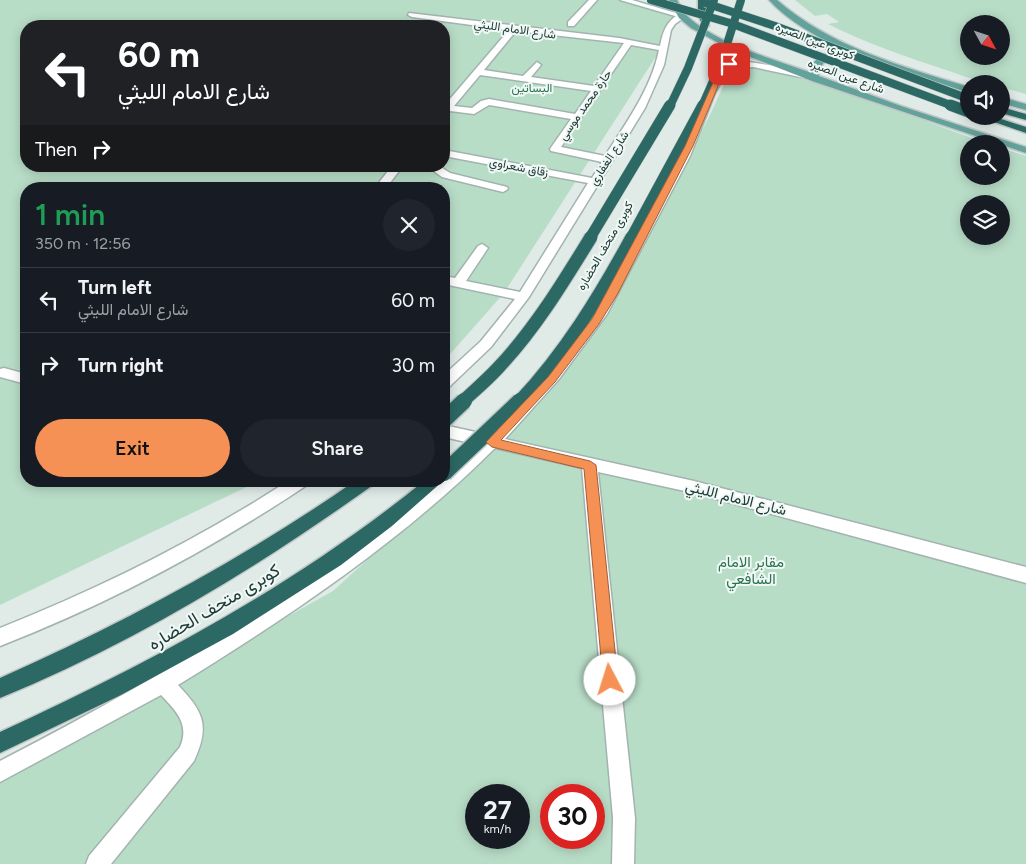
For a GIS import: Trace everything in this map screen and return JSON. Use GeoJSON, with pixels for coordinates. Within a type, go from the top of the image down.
{"type":"FeatureCollection","features":[{"type":"Feature","properties":{"kind":"highway","name":"كوبرى عين الصيره"},"geometry":{"type":"LineString","coordinates":[[651,0],[730,23],[960,109]]}},
{"type":"Feature","properties":{"kind":"highway","name":"كوبرى عين الصيره"},"geometry":{"type":"LineString","coordinates":[[692,0],[775,26],[960,96]]}},
{"type":"Feature","properties":{"kind":"highway"},"geometry":{"type":"LineString","coordinates":[[702,0],[702,15],[706,24]]}},
{"type":"Feature","properties":{"kind":"highway","name":"كوبرى متحف الحضاره"},"geometry":{"type":"LineString","coordinates":[[450,414],[498,367],[549,304],[666,114],[706,24],[714,0]]}},
{"type":"Feature","properties":{"kind":"highway","name":"كوبرى متحف الحضاره"},"geometry":{"type":"LineString","coordinates":[[450,467],[505,417],[535,385],[560,354],[582,322],[631,239],[704,104],[720,64],[740,0]]}},
{"type":"Feature","properties":{"kind":"highway"},"geometry":{"type":"LineString","coordinates":[[1010,113],[1026,117]]}},
{"type":"Feature","properties":{"kind":"highway"},"geometry":{"type":"LineString","coordinates":[[1010,125],[1026,130]]}},
{"type":"Feature","properties":{"kind":"highway","name":"كوبرى متحف الحضاره"},"geometry":{"type":"LineString","coordinates":[[0,688],[174,602],[281,540],[358,487]]}},
{"type":"Feature","properties":{"kind":"highway","name":"كوبرى متحف الحضاره"},"geometry":{"type":"LineString","coordinates":[[0,744],[143,674],[221,630],[334,559],[427,487]]}},
{"type":"Feature","properties":{"kind":"main road","name":"شارع عين الصيره"},"geometry":{"type":"LineString","coordinates":[[673,0],[682,16],[718,40],[810,77],[1026,150]]}},
{"type":"Feature","properties":{"kind":"main road","name":"شارع عين الصيره"},"geometry":{"type":"LineString","coordinates":[[773,0],[798,23],[818,34],[854,50],[960,87]]}},
{"type":"Feature","properties":{"kind":"main road"},"geometry":{"type":"LineString","coordinates":[[810,77],[815,65],[821,59],[836,53],[854,50]]}},
{"type":"Feature","properties":{"kind":"main road"},"geometry":{"type":"LineString","coordinates":[[1010,103],[1026,107]]}},
{"type":"Feature","properties":{"kind":"street"},"geometry":{"type":"LineString","coordinates":[[571,24],[593,0]]}},
{"type":"Feature","properties":{"kind":"street"},"geometry":{"type":"LineString","coordinates":[[624,0],[682,16]]}},
{"type":"Feature","properties":{"kind":"street","name":"شارع الامام الليثي"},"geometry":{"type":"LineString","coordinates":[[412,14],[574,37],[619,40],[664,49]]}},
{"type":"Feature","properties":{"kind":"street","name":"شارع الغفاري"},"geometry":{"type":"LineString","coordinates":[[450,377],[486,344],[523,297],[593,181],[640,108],[660,65],[667,30],[672,22],[682,16]]}},
{"type":"Feature","properties":{"kind":"street"},"geometry":{"type":"LineString","coordinates":[[450,107],[472,91],[478,72],[515,28]]}},
{"type":"Feature","properties":{"kind":"street","name":"حارة محمد موسي"},"geometry":{"type":"LineString","coordinates":[[608,160],[555,149],[629,42]]}},
{"type":"Feature","properties":{"kind":"street"},"geometry":{"type":"LineString","coordinates":[[450,481],[492,442],[551,380],[595,322],[612,295],[689,146],[724,67],[737,64],[752,65],[810,77]]}},
{"type":"Feature","properties":{"kind":"street"},"geometry":{"type":"LineString","coordinates":[[526,78],[537,65]]}},
{"type":"Feature","properties":{"kind":"street"},"geometry":{"type":"LineString","coordinates":[[478,72],[596,89]]}},
{"type":"Feature","properties":{"kind":"street"},"geometry":{"type":"LineString","coordinates":[[472,91],[499,95]]}},
{"type":"Feature","properties":{"kind":"street"},"geometry":{"type":"LineString","coordinates":[[450,110],[474,111],[484,102],[489,102],[577,117]]}},
{"type":"Feature","properties":{"kind":"street","name":"زقاق شعراوي"},"geometry":{"type":"LineString","coordinates":[[450,154],[593,181]]}},
{"type":"Feature","properties":{"kind":"street"},"geometry":{"type":"LineString","coordinates":[[385,182],[393,172]]}},
{"type":"Feature","properties":{"kind":"street"},"geometry":{"type":"LineString","coordinates":[[441,172],[446,175],[503,189]]}},
{"type":"Feature","properties":{"kind":"street"},"geometry":{"type":"LineString","coordinates":[[458,283],[482,248]]}},
{"type":"Feature","properties":{"kind":"street"},"geometry":{"type":"LineString","coordinates":[[450,281],[523,297]]}},
{"type":"Feature","properties":{"kind":"street"},"geometry":{"type":"LineString","coordinates":[[4,373],[20,378]]}},
{"type":"Feature","properties":{"kind":"street","name":"شارع الامام الليثي"},"geometry":{"type":"LineString","coordinates":[[450,432],[694,487],[1026,575]]}},
{"type":"Feature","properties":{"kind":"street"},"geometry":{"type":"LineString","coordinates":[[590,465],[624,818],[623,864]]}},
{"type":"Feature","properties":{"kind":"street"},"geometry":{"type":"LineString","coordinates":[[0,637],[117,588],[237,522],[292,487]]}},
{"type":"Feature","properties":{"kind":"street"},"geometry":{"type":"LineString","coordinates":[[0,772],[164,684],[240,637],[370,546],[442,487]]}},
{"type":"Feature","properties":{"kind":"street"},"geometry":{"type":"LineString","coordinates":[[97,864],[187,754],[194,742],[195,721],[164,684]]}},
{"type":"Feature","properties":{"kind":"green space","name":"البساتين"},"geometry":{"type":"Polygon","coordinates":[[[0,0],[619,0],[682,16],[504,293],[450,354],[450,182],[20,182],[20,487],[246,487],[0,605],[0,0]]]}},
{"type":"Feature","properties":{"kind":"green space"},"geometry":{"type":"Polygon","coordinates":[[[795,0],[1026,0],[1026,94],[1010,90],[1010,75],[961,75],[901,55],[828,24],[839,22],[827,14],[815,16],[795,0]]]}},
{"type":"Feature","properties":{"kind":"green space","name":"مقابر الامام الشافعي"},"geometry":{"type":"Polygon","coordinates":[[[733,65],[765,70],[830,87],[964,135],[960,135],[960,185],[1010,185],[1010,151],[1026,156],[1026,864],[0,864],[0,776],[333,591],[447,487],[450,487],[450,484],[472,464],[635,254],[709,117],[733,65]]]}},
{"type":"Feature","properties":{"kind":"route"},"geometry":{"type":"LineString","coordinates":[[610,680],[590,465],[492,442],[551,380],[575,350],[612,295],[636,245],[689,146],[721,71],[729,64]]}}]}
